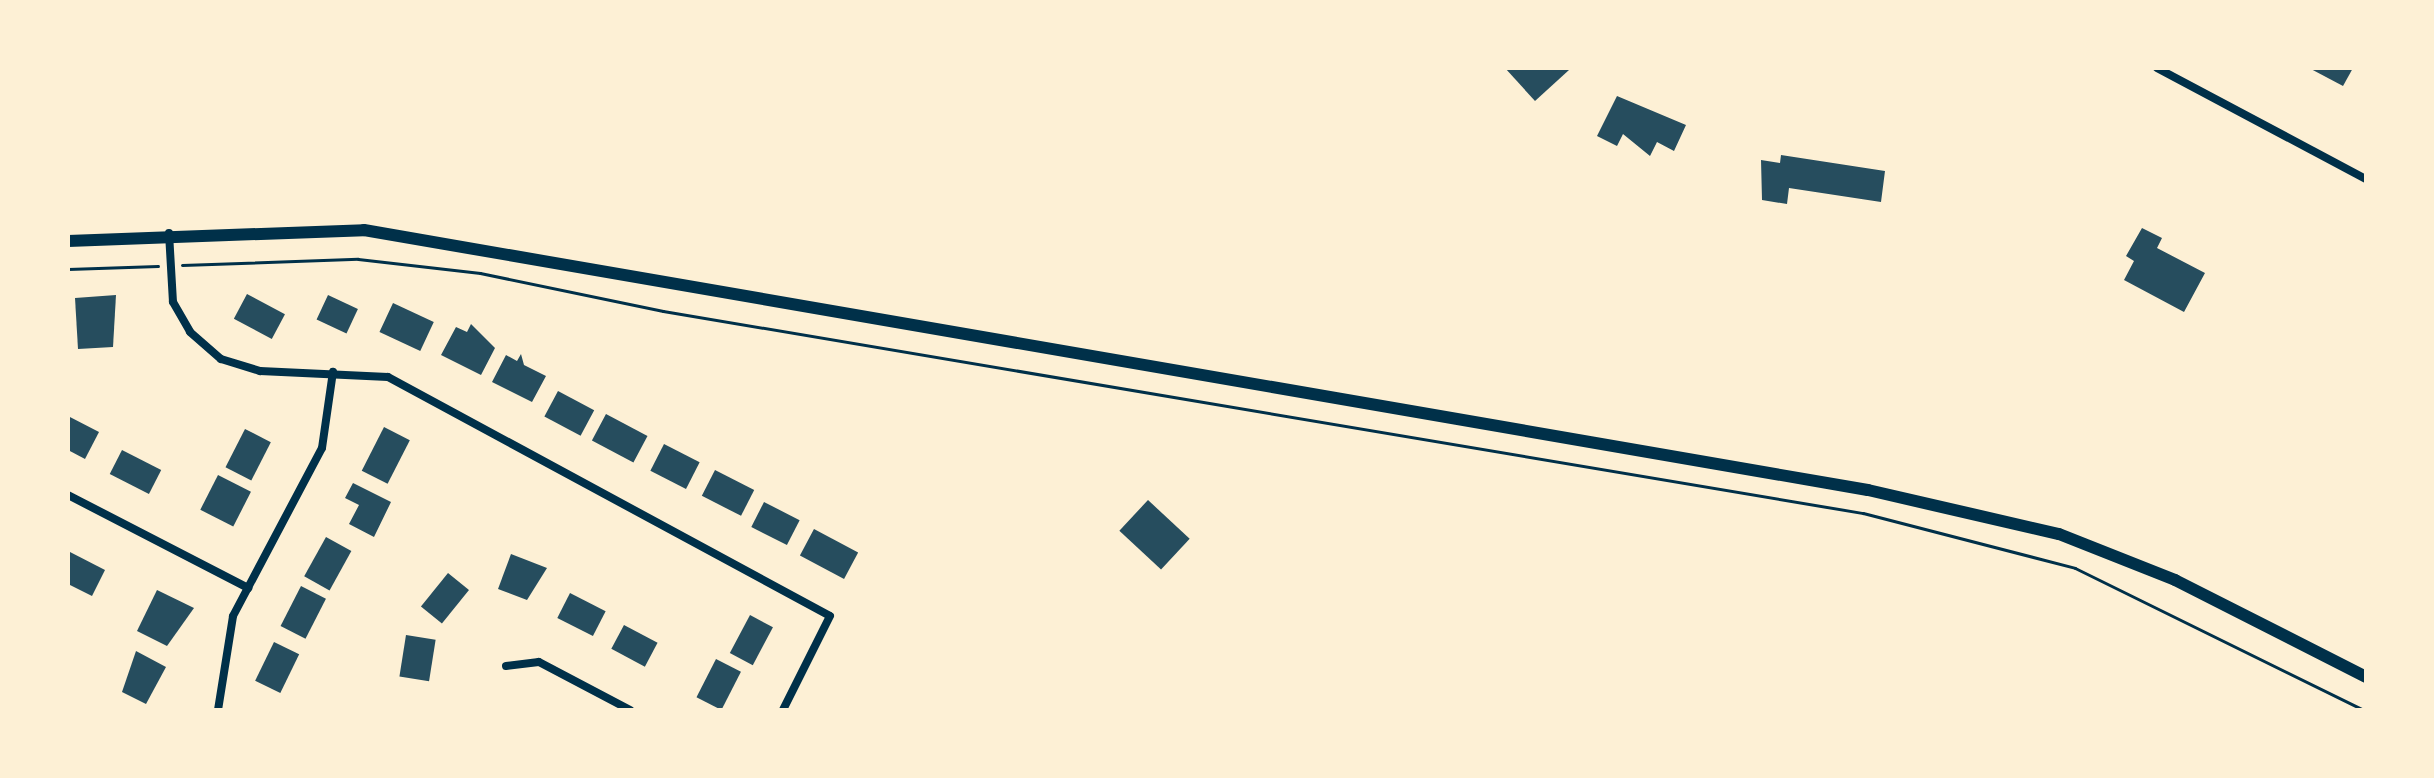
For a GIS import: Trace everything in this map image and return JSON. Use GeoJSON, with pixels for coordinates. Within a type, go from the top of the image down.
{"type":"FeatureCollection","features":[{"type":"Feature","properties":{"kind":"main road"},"geometry":{"type":"LineString","coordinates":[[68,241],[169,233],[364,230],[496,249],[1980,512],[2059,534],[2175,580],[2366,677]]}},
{"type":"Feature","properties":{"kind":"street"},"geometry":{"type":"LineString","coordinates":[[2157,68],[2366,179]]}},
{"type":"Feature","properties":{"kind":"street"},"geometry":{"type":"LineString","coordinates":[[169,233],[167,266],[173,302],[190,332],[221,359],[260,371],[333,372],[388,377],[830,616],[783,710]]}},
{"type":"Feature","properties":{"kind":"street"},"geometry":{"type":"LineString","coordinates":[[218,710],[219,669],[248,588],[322,448],[333,372]]}},
{"type":"Feature","properties":{"kind":"street"},"geometry":{"type":"LineString","coordinates":[[68,495],[248,588]]}},
{"type":"Feature","properties":{"kind":"street"},"geometry":{"type":"LineString","coordinates":[[506,666],[539,662],[630,710]]}},
{"type":"Feature","properties":{"kind":"path"},"geometry":{"type":"LineString","coordinates":[[68,269],[358,259],[480,273],[663,311],[1863,513],[2075,568],[2364,710]]}},
{"type":"Feature","properties":{"kind":"building"},"geometry":{"type":"Polygon","coordinates":[[[1505,68],[1567,68],[1569,70],[1535,101],[1505,68]]]}},
{"type":"Feature","properties":{"kind":"building"},"geometry":{"type":"Polygon","coordinates":[[[2309,68],[2353,68],[2343,86],[2309,68]]]}},
{"type":"Feature","properties":{"kind":"building"},"geometry":{"type":"Polygon","coordinates":[[[1617,96],[1686,125],[1674,151],[1657,142],[1650,156],[1623,134],[1617,146],[1597,136],[1617,96]]]}},
{"type":"Feature","properties":{"kind":"building"},"geometry":{"type":"Polygon","coordinates":[[[1781,155],[1885,171],[1881,202],[1789,188],[1787,204],[1762,200],[1761,160],[1780,163],[1781,155]]]}},
{"type":"Feature","properties":{"kind":"building"},"geometry":{"type":"Polygon","coordinates":[[[2142,228],[2162,238],[2157,248],[2205,273],[2184,312],[2124,280],[2134,261],[2126,256],[2142,228]]]}},
{"type":"Feature","properties":{"kind":"building"},"geometry":{"type":"Polygon","coordinates":[[[247,294],[285,314],[272,339],[234,319],[247,294]]]}},
{"type":"Feature","properties":{"kind":"building"},"geometry":{"type":"Polygon","coordinates":[[[116,295],[113,347],[78,349],[75,298],[116,295]]]}},
{"type":"Feature","properties":{"kind":"building"},"geometry":{"type":"Polygon","coordinates":[[[328,295],[358,309],[346,333],[317,319],[328,295]]]}},
{"type":"Feature","properties":{"kind":"building"},"geometry":{"type":"Polygon","coordinates":[[[393,303],[434,322],[420,351],[379,332],[393,303]]]}},
{"type":"Feature","properties":{"kind":"building"},"geometry":{"type":"Polygon","coordinates":[[[471,324],[495,348],[481,375],[441,355],[456,327],[467,332],[471,324]]]}},
{"type":"Feature","properties":{"kind":"building"},"geometry":{"type":"Polygon","coordinates":[[[521,354],[524,365],[546,376],[532,402],[492,382],[506,355],[517,361],[521,354]]]}},
{"type":"Feature","properties":{"kind":"building"},"geometry":{"type":"Polygon","coordinates":[[[558,391],[594,410],[581,436],[544,417],[558,391]]]}},
{"type":"Feature","properties":{"kind":"building"},"geometry":{"type":"Polygon","coordinates":[[[606,414],[647,436],[633,463],[592,440],[606,414]]]}},
{"type":"Feature","properties":{"kind":"building"},"geometry":{"type":"Polygon","coordinates":[[[68,416],[99,432],[85,459],[68,450],[68,416]]]}},
{"type":"Feature","properties":{"kind":"building"},"geometry":{"type":"Polygon","coordinates":[[[384,427],[410,440],[388,484],[362,471],[384,427]]]}},
{"type":"Feature","properties":{"kind":"building"},"geometry":{"type":"Polygon","coordinates":[[[245,429],[271,442],[251,480],[225,467],[245,429]]]}},
{"type":"Feature","properties":{"kind":"building"},"geometry":{"type":"Polygon","coordinates":[[[664,444],[700,462],[686,489],[650,471],[664,444]]]}},
{"type":"Feature","properties":{"kind":"building"},"geometry":{"type":"Polygon","coordinates":[[[122,450],[161,470],[149,494],[110,474],[122,450]]]}},
{"type":"Feature","properties":{"kind":"building"},"geometry":{"type":"Polygon","coordinates":[[[715,470],[754,490],[741,516],[702,496],[715,470]]]}},
{"type":"Feature","properties":{"kind":"building"},"geometry":{"type":"Polygon","coordinates":[[[218,475],[251,492],[233,527],[200,510],[218,475]]]}},
{"type":"Feature","properties":{"kind":"building"},"geometry":{"type":"Polygon","coordinates":[[[353,483],[391,502],[374,537],[349,524],[359,505],[345,498],[353,483]]]}},
{"type":"Feature","properties":{"kind":"building"},"geometry":{"type":"Polygon","coordinates":[[[1148,500],[1190,539],[1161,570],[1119,531],[1148,500]]]}},
{"type":"Feature","properties":{"kind":"building"},"geometry":{"type":"Polygon","coordinates":[[[764,502],[800,520],[787,545],[751,527],[764,502]]]}},
{"type":"Feature","properties":{"kind":"building"},"geometry":{"type":"Polygon","coordinates":[[[814,529],[858,552],[844,579],[800,555],[814,529]]]}},
{"type":"Feature","properties":{"kind":"building"},"geometry":{"type":"Polygon","coordinates":[[[326,537],[351,551],[330,590],[304,576],[326,537]]]}},
{"type":"Feature","properties":{"kind":"building"},"geometry":{"type":"Polygon","coordinates":[[[70,552],[105,570],[92,596],[68,584],[70,552]]]}},
{"type":"Feature","properties":{"kind":"building"},"geometry":{"type":"Polygon","coordinates":[[[511,554],[547,568],[527,600],[498,589],[511,554]]]}},
{"type":"Feature","properties":{"kind":"building"},"geometry":{"type":"Polygon","coordinates":[[[448,573],[469,590],[442,623],[421,606],[448,573]]]}},
{"type":"Feature","properties":{"kind":"building"},"geometry":{"type":"Polygon","coordinates":[[[301,586],[326,599],[306,639],[281,626],[301,586]]]}},
{"type":"Feature","properties":{"kind":"building"},"geometry":{"type":"Polygon","coordinates":[[[157,590],[194,608],[167,646],[137,631],[157,590]]]}},
{"type":"Feature","properties":{"kind":"building"},"geometry":{"type":"Polygon","coordinates":[[[570,593],[606,611],[593,636],[557,618],[570,593]]]}},
{"type":"Feature","properties":{"kind":"building"},"geometry":{"type":"Polygon","coordinates":[[[750,615],[773,627],[753,665],[730,653],[750,615]]]}},
{"type":"Feature","properties":{"kind":"building"},"geometry":{"type":"Polygon","coordinates":[[[624,625],[658,643],[645,667],[611,649],[624,625]]]}},
{"type":"Feature","properties":{"kind":"building"},"geometry":{"type":"Polygon","coordinates":[[[406,635],[436,640],[429,681],[399,676],[406,635]]]}},
{"type":"Feature","properties":{"kind":"building"},"geometry":{"type":"Polygon","coordinates":[[[274,642],[299,654],[280,693],[255,681],[274,642]]]}},
{"type":"Feature","properties":{"kind":"building"},"geometry":{"type":"Polygon","coordinates":[[[136,651],[166,667],[146,704],[122,692],[136,651]]]}},
{"type":"Feature","properties":{"kind":"building"},"geometry":{"type":"Polygon","coordinates":[[[716,659],[741,672],[721,710],[696,697],[716,659]]]}}]}
